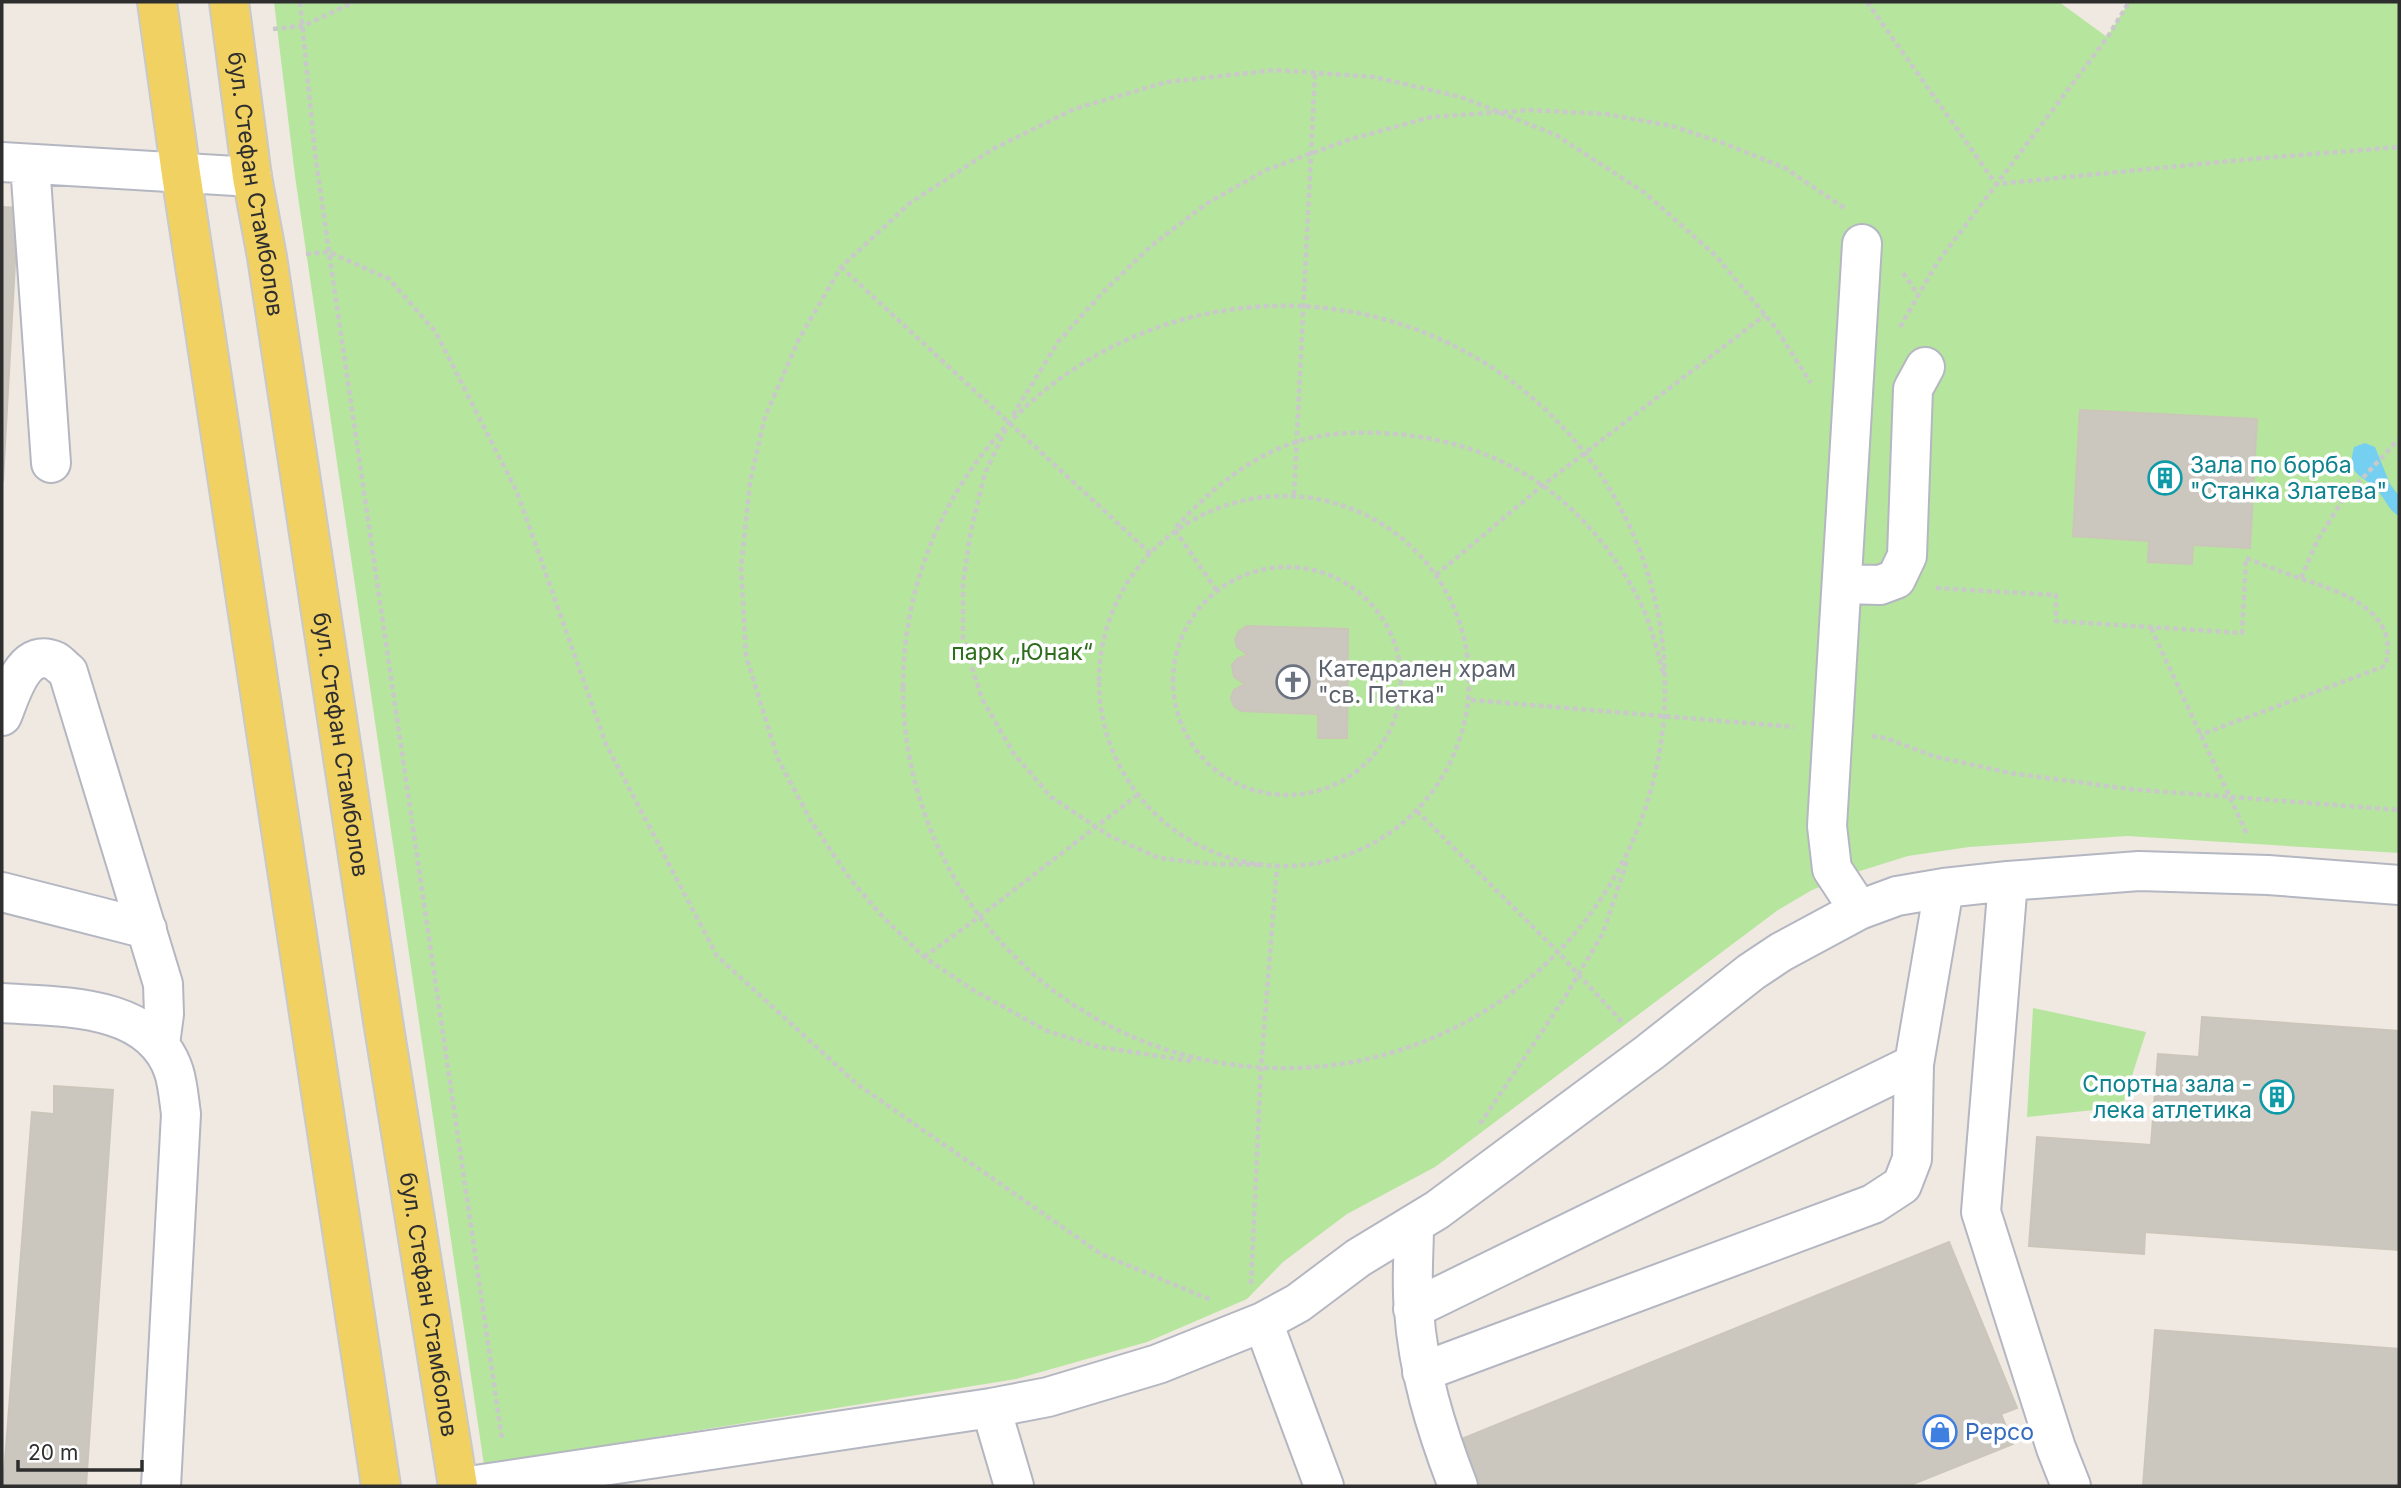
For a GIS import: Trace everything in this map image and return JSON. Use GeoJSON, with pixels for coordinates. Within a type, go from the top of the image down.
{"type":"FeatureCollection","features":[{"type":"Feature","properties":{"kind":"main road"},"geometry":{"type":"LineString","coordinates":[[157,2],[381,1486]]}},
{"type":"Feature","properties":{"kind":"main road","name":"бул. Стефан Стамболов"},"geometry":{"type":"LineString","coordinates":[[231,18],[252,177],[267,257],[383,1021],[458,1486]]}},
{"type":"Feature","properties":{"kind":"street"},"geometry":{"type":"LineString","coordinates":[[51,463],[16,163],[252,177]]}},
{"type":"Feature","properties":{"kind":"street"},"geometry":{"type":"LineString","coordinates":[[1855,228],[1842,584],[1827,805],[1832,869],[1860,910]]}},
{"type":"Feature","properties":{"kind":"street"},"geometry":{"type":"LineString","coordinates":[[1842,584],[1880,585],[1896,579],[1907,556],[1913,389],[1925,367]]}},
{"type":"Feature","properties":{"kind":"street"},"geometry":{"type":"LineString","coordinates":[[2,716],[25,666],[38,658],[55,661],[68,672],[163,984],[164,1014],[160,1044]]}},
{"type":"Feature","properties":{"kind":"street"},"geometry":{"type":"LineString","coordinates":[[469,1486],[991,1408],[1048,1397],[1132,1372],[1263,1322],[1298,1303],[1358,1258],[1414,1224],[1650,1052],[1751,971],[1860,910],[1898,896],[2008,881],[2139,872],[2268,876],[2399,886]]}},
{"type":"Feature","properties":{"kind":"street"},"geometry":{"type":"LineString","coordinates":[[2008,881],[1982,1212],[2056,1448],[2071,1486]]}},
{"type":"Feature","properties":{"kind":"street"},"geometry":{"type":"LineString","coordinates":[[1422,1372],[1873,1204],[1902,1185],[1912,1159],[1914,1064],[1944,888]]}},
{"type":"Feature","properties":{"kind":"street"},"geometry":{"type":"LineString","coordinates":[[2,892],[147,929]]}},
{"type":"Feature","properties":{"kind":"street"},"geometry":{"type":"LineString","coordinates":[[2,1003],[81,1009],[129,1021],[160,1044],[174,1072],[181,1114],[161,1486]]}},
{"type":"Feature","properties":{"kind":"street"},"geometry":{"type":"LineString","coordinates":[[1413,1309],[1914,1064]]}},
{"type":"Feature","properties":{"kind":"street"},"geometry":{"type":"LineString","coordinates":[[1414,1224],[1413,1309],[1422,1372],[1437,1432],[1458,1486]]}},
{"type":"Feature","properties":{"kind":"street"},"geometry":{"type":"LineString","coordinates":[[1263,1322],[1324,1486]]}},
{"type":"Feature","properties":{"kind":"street"},"geometry":{"type":"LineString","coordinates":[[991,1408],[1014,1486]]}},
{"type":"Feature","properties":{"kind":"path"},"geometry":{"type":"LineString","coordinates":[[300,2],[315,153],[508,1481]]}},
{"type":"Feature","properties":{"kind":"path"},"geometry":{"type":"LineString","coordinates":[[231,18],[303,26],[354,2]]}},
{"type":"Feature","properties":{"kind":"path"},"geometry":{"type":"LineString","coordinates":[[1867,2],[1996,184]]}},
{"type":"Feature","properties":{"kind":"path"},"geometry":{"type":"LineString","coordinates":[[1898,329],[1937,262],[2107,38],[2129,2]]}},
{"type":"Feature","properties":{"kind":"path"},"geometry":{"type":"LineString","coordinates":[[1632,844],[1612,883],[1587,919],[1558,952],[1523,984],[1486,1010],[1445,1032],[1403,1049],[1358,1061],[1312,1067],[1261,1067],[1202,1062],[1099,1047],[1047,1031],[973,990],[924,957],[882,916],[850,879],[811,821],[778,759],[746,656],[741,567],[750,482],[765,417],[799,339],[841,267],[911,203],[993,149],[1074,109],[1167,82],[1276,70],[1374,77],[1461,97],[1556,135],[1645,192],[1716,257],[1775,327],[1815,390]]}},
{"type":"Feature","properties":{"kind":"path"},"geometry":{"type":"LineString","coordinates":[[1294,495],[1315,73]]}},
{"type":"Feature","properties":{"kind":"path"},"geometry":{"type":"LineString","coordinates":[[1151,554],[1175,530],[1210,511],[1248,499],[1294,495],[1345,505],[1371,517],[1418,552],[1436,575],[1449,595],[1466,641],[1471,700],[1450,766],[1435,790],[1417,811],[1394,831],[1367,847],[1338,859],[1277,866],[1212,864],[1159,858],[1095,827],[1051,797],[1014,754],[982,699],[963,639],[963,583],[971,530],[985,473],[1009,421],[1058,342],[1103,292],[1151,246],[1206,204],[1266,170],[1348,140],[1431,117],[1529,110],[1606,114],[1672,126],[1785,168],[1840,203],[1855,228]]}},
{"type":"Feature","properties":{"kind":"path"},"geometry":{"type":"LineString","coordinates":[[1996,184],[2399,147]]}},
{"type":"Feature","properties":{"kind":"path"},"geometry":{"type":"LineString","coordinates":[[267,257],[329,252],[390,279],[435,331],[517,492],[606,744],[717,956],[857,1084],[1101,1254],[1263,1322]]}},
{"type":"Feature","properties":{"kind":"path"},"geometry":{"type":"LineString","coordinates":[[1898,266],[1919,296]]}},
{"type":"Feature","properties":{"kind":"path"},"geometry":{"type":"LineString","coordinates":[[841,267],[1151,554]]}},
{"type":"Feature","properties":{"kind":"path"},"geometry":{"type":"LineString","coordinates":[[1202,1062],[1120,1031],[1080,1009],[1043,983],[1009,952],[979,917],[954,880],[933,840],[918,798],[904,731],[902,664],[907,619],[918,575],[933,533],[954,493],[1009,421],[1044,390],[1081,364],[1133,337],[1166,324],[1210,313],[1256,306],[1303,306],[1349,311],[1395,322],[1439,339],[1480,360],[1519,387],[1545,410],[1585,453],[1613,494],[1636,539],[1663,636],[1666,685],[1659,759],[1648,802],[1603,933],[1565,997],[1474,1134]]}},
{"type":"Feature","properties":{"kind":"path"},"geometry":{"type":"LineString","coordinates":[[1436,575],[1543,485],[1765,315]]}},
{"type":"Feature","properties":{"kind":"path"},"geometry":{"type":"LineString","coordinates":[[1260,865],[1229,858],[1200,846],[1174,831],[1136,796],[1116,760],[1105,731],[1099,701],[1098,670],[1102,639],[1126,582],[1198,503],[1244,466],[1297,441],[1354,432],[1414,434],[1471,448],[1517,467],[1543,485],[1576,514],[1613,558],[1640,602],[1666,685]]}},
{"type":"Feature","properties":{"kind":"path"},"geometry":{"type":"LineString","coordinates":[[2301,578],[2317,541],[2344,498],[2399,439]]}},
{"type":"Feature","properties":{"kind":"path"},"geometry":{"type":"LineString","coordinates":[[1175,530],[1217,592]]}},
{"type":"Feature","properties":{"kind":"path"},"geometry":{"type":"LineString","coordinates":[[1880,585],[2056,595],[2056,621],[2242,633],[2246,558],[2364,600],[2375,607]]}},
{"type":"Feature","properties":{"kind":"path"},"geometry":{"type":"LineString","coordinates":[[1298,567],[1335,576],[1367,598],[1389,628],[1401,664],[1400,702],[1387,738],[1362,767],[1330,787],[1293,795],[1256,791],[1222,775],[1195,749],[1178,715],[1172,678],[1180,641],[1198,609],[1217,592],[1225,584],[1260,569],[1298,567]]}},
{"type":"Feature","properties":{"kind":"path"},"geometry":{"type":"LineString","coordinates":[[2151,628],[2227,797],[2268,876]]}},
{"type":"Feature","properties":{"kind":"path"},"geometry":{"type":"LineString","coordinates":[[2200,735],[2385,666],[2395,654]]}},
{"type":"Feature","properties":{"kind":"path"},"geometry":{"type":"LineString","coordinates":[[1471,700],[1833,730],[1886,738],[1933,756],[2010,774],[2129,789],[2399,810]]}},
{"type":"Feature","properties":{"kind":"path"},"geometry":{"type":"LineString","coordinates":[[924,957],[1136,796]]}},
{"type":"Feature","properties":{"kind":"path"},"geometry":{"type":"LineString","coordinates":[[1417,811],[1558,952],[1650,1052]]}},
{"type":"Feature","properties":{"kind":"path"},"geometry":{"type":"LineString","coordinates":[[1263,1322],[1250,1282],[1261,1067],[1277,866]]}},
{"type":"Feature","properties":{"kind":"green space","name":"парк „Юнак“"},"geometry":{"type":"Polygon","coordinates":[[[274,2],[2059,2],[2107,37],[2129,2],[2399,2],[2399,853],[2127,836],[1969,847],[1908,856],[1860,871],[1812,890],[1778,910],[1435,1167],[1347,1214],[1283,1262],[1247,1299],[1147,1342],[1016,1379],[484,1465],[295,176],[274,2]]]}},
{"type":"Feature","properties":{"kind":"green space"},"geometry":{"type":"Polygon","coordinates":[[[2033,1008],[2146,1032],[2122,1107],[2027,1117],[2033,1008]]]}},
{"type":"Feature","properties":{"kind":"water"},"geometry":{"type":"Polygon","coordinates":[[[2365,443],[2375,447],[2390,484],[2399,496],[2399,516],[2378,491],[2354,469],[2354,447],[2365,443]]]}},
{"type":"Feature","properties":{"kind":"building"},"geometry":{"type":"Polygon","coordinates":[[[2,207],[18,208],[3,481],[2,481],[2,207]]]}},
{"type":"Feature","properties":{"kind":"building","name":"Зала по борба \"Станка Златева\""},"geometry":{"type":"Polygon","coordinates":[[[2080,410],[2257,419],[2250,548],[2193,545],[2192,564],[2148,562],[2149,541],[2073,536],[2080,410]]]}},
{"type":"Feature","properties":{"kind":"building","name":"Катедрален храм \"св. Петка\""},"geometry":{"type":"Polygon","coordinates":[[[1247,626],[1348,629],[1347,738],[1318,738],[1318,714],[1241,711],[1234,706],[1231,698],[1234,690],[1245,684],[1234,677],[1232,665],[1238,658],[1248,655],[1237,647],[1235,639],[1239,631],[1247,626]]]}},
{"type":"Feature","properties":{"kind":"building","name":"Спортна зала - лека атлетика"},"geometry":{"type":"Polygon","coordinates":[[[2202,1017],[2399,1031],[2399,1250],[2145,1232],[2144,1254],[2029,1246],[2037,1137],[2151,1145],[2158,1054],[2199,1057],[2202,1017]]]}},
{"type":"Feature","properties":{"kind":"building"},"geometry":{"type":"Polygon","coordinates":[[[54,1086],[113,1090],[86,1486],[3,1486],[32,1112],[54,1114],[54,1086]]]}},
{"type":"Feature","properties":{"kind":"building"},"geometry":{"type":"Polygon","coordinates":[[[1949,1242],[2017,1408],[2001,1414],[2013,1444],[1908,1486],[1478,1486],[1459,1440],[1949,1242]]]}},
{"type":"Feature","properties":{"kind":"building"},"geometry":{"type":"Polygon","coordinates":[[[2155,1330],[2399,1349],[2399,1486],[2143,1486],[2155,1330]]]}},
{"type":"Feature","properties":{"kind":"place","name":"Зала по борба \"Станка Златева\""},"geometry":{"type":"Point","coordinates":[2165,478]}},
{"type":"Feature","properties":{"kind":"place","name":"Катедрален храм \"св. Петка\""},"geometry":{"type":"Point","coordinates":[1293,682]}},
{"type":"Feature","properties":{"kind":"place","name":"Спортна зала - лека атлетика"},"geometry":{"type":"Point","coordinates":[2277,1097]}},
{"type":"Feature","properties":{"kind":"place","name":"Pepco"},"geometry":{"type":"Point","coordinates":[1940,1432]}}]}
